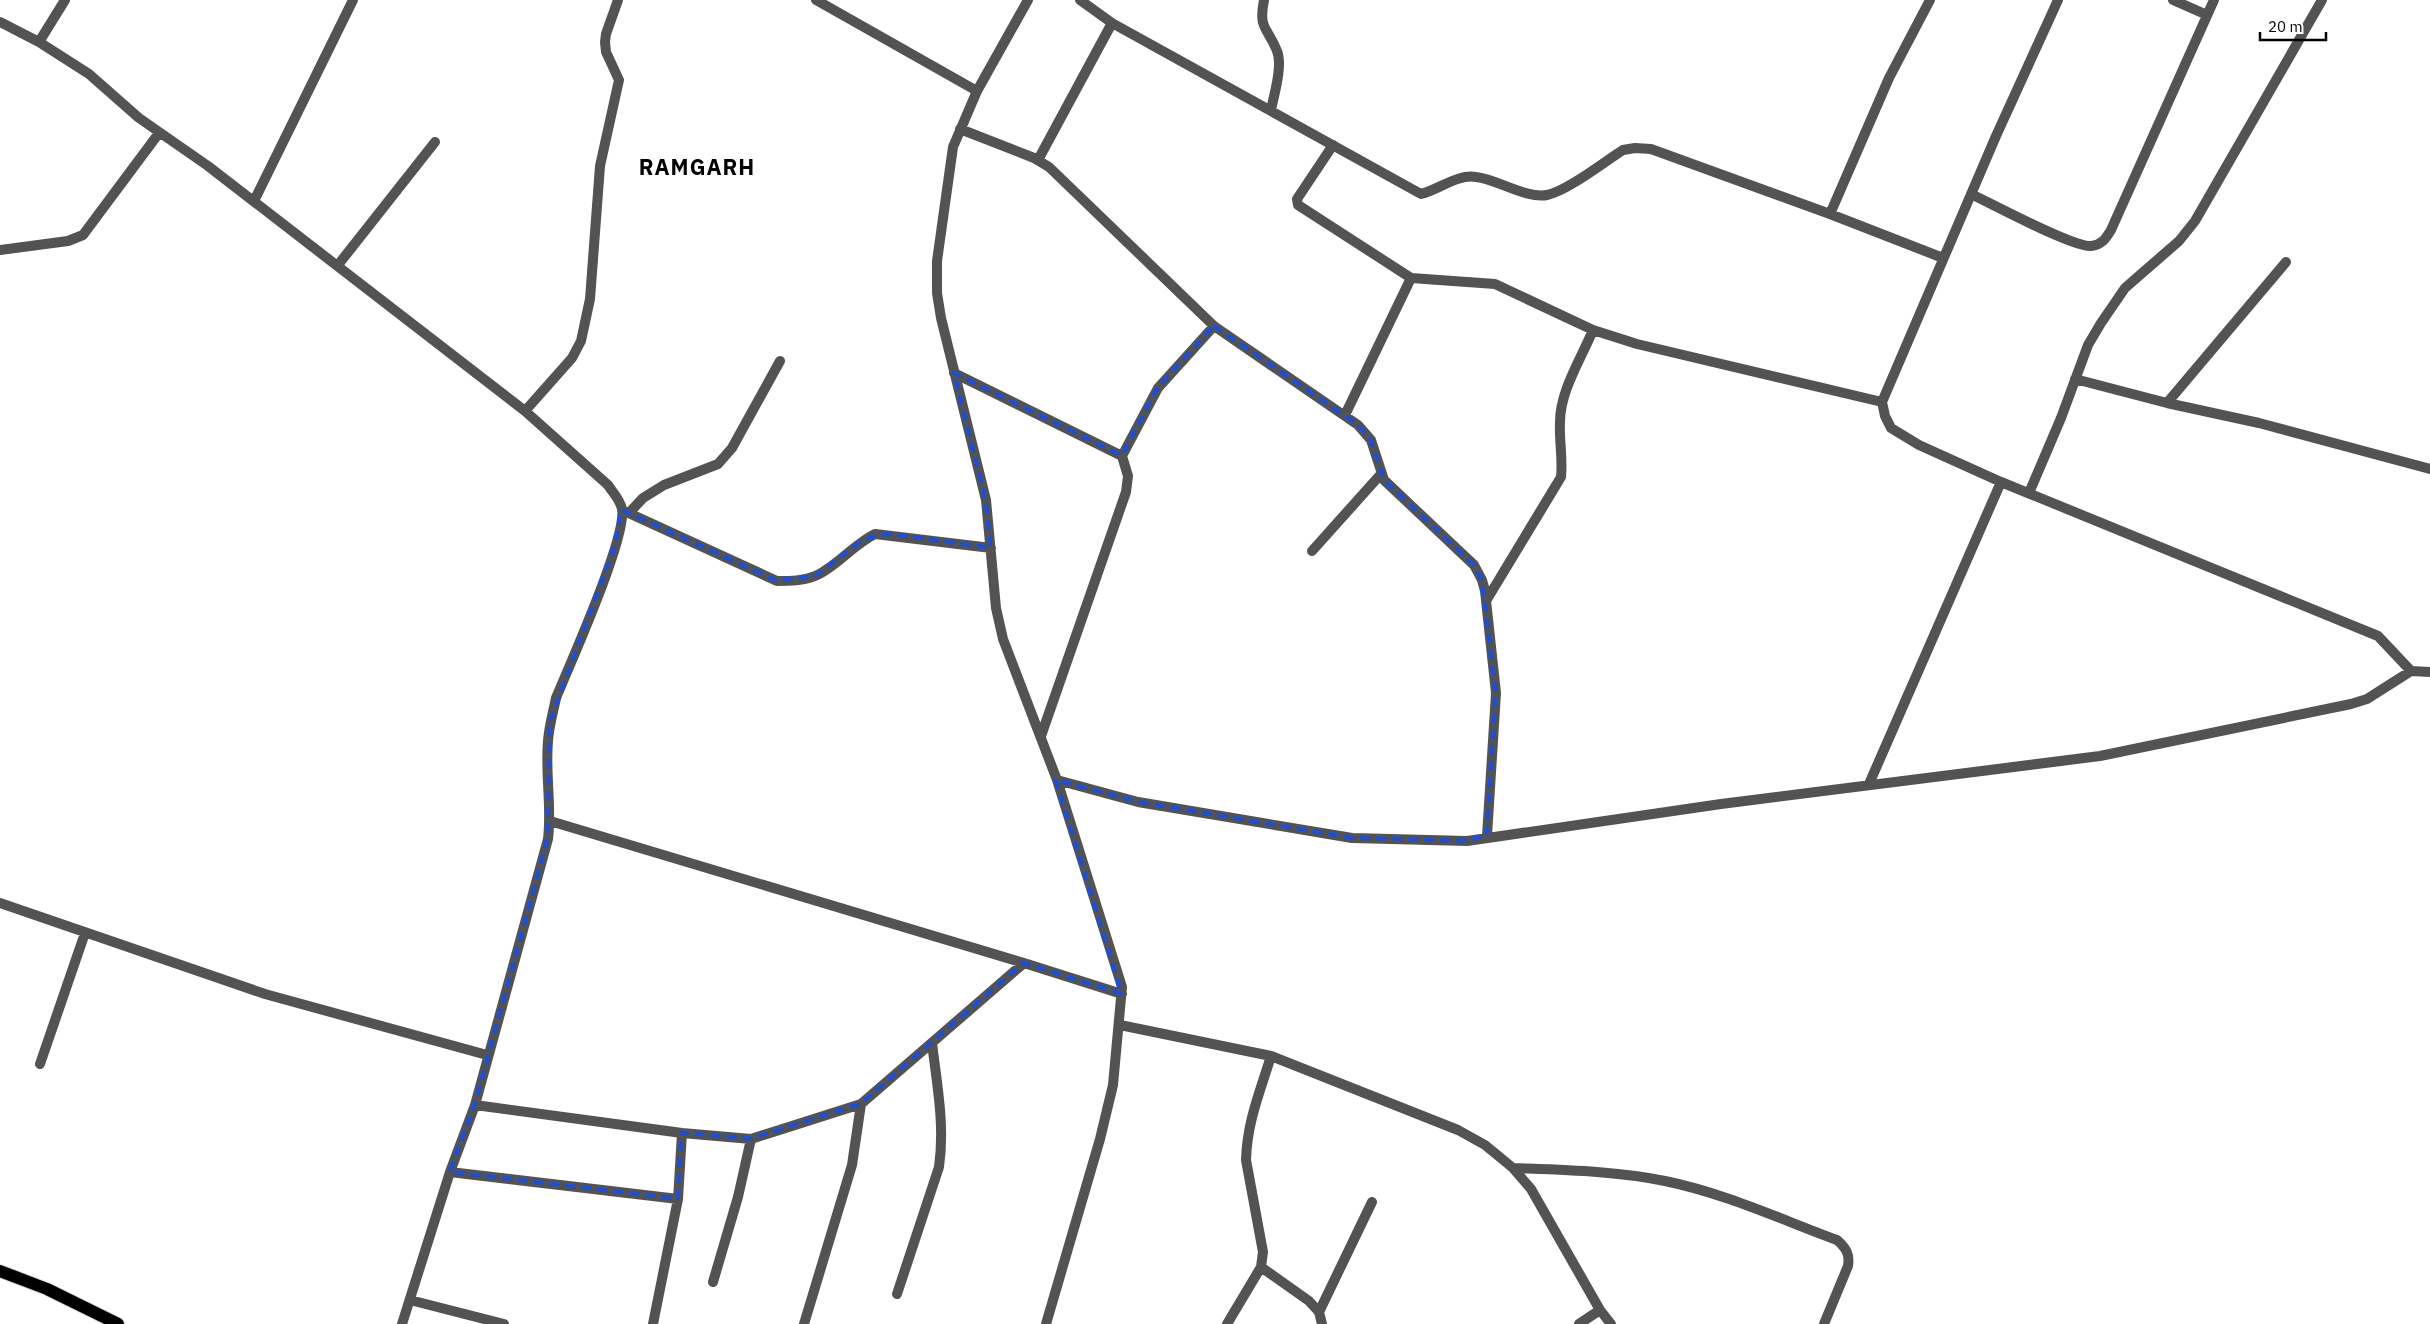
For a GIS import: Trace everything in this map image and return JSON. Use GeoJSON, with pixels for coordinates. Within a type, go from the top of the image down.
{"type":"FeatureCollection","features":[{"type":"Feature","properties":{"kind":"main road"},"geometry":{"type":"LineString","coordinates":[[0,1271],[47,1289],[118,1324]]}},
{"type":"Feature","properties":{"kind":"street"},"geometry":{"type":"LineString","coordinates":[[39,42],[65,0]]}},
{"type":"Feature","properties":{"kind":"street"},"geometry":{"type":"LineString","coordinates":[[254,201],[353,0]]}},
{"type":"Feature","properties":{"kind":"street"},"geometry":{"type":"LineString","coordinates":[[525,411],[572,358],[581,341],[590,299],[600,166],[619,80],[606,52],[605,42],[618,0]]}},
{"type":"Feature","properties":{"kind":"street"},"geometry":{"type":"LineString","coordinates":[[816,0],[977,91]]}},
{"type":"Feature","properties":{"kind":"street"},"geometry":{"type":"LineString","coordinates":[[1028,0],[977,91],[953,147],[937,260],[937,293],[940,318],[986,500],[996,608],[1003,638],[1057,780],[1122,991],[1113,1085],[1107,1112],[1046,1324]]}},
{"type":"Feature","properties":{"kind":"street"},"geometry":{"type":"LineString","coordinates":[[1080,0],[1112,23],[1421,194],[1462,177],[1476,177],[1532,194],[1545,196],[1559,190],[1623,150],[1651,148],[1943,258]]}},
{"type":"Feature","properties":{"kind":"street"},"geometry":{"type":"LineString","coordinates":[[1264,0],[1261,14],[1262,25],[1277,51],[1279,61],[1271,110]]}},
{"type":"Feature","properties":{"kind":"street"},"geometry":{"type":"LineString","coordinates":[[1830,214],[1889,78],[1930,0]]}},
{"type":"Feature","properties":{"kind":"street"},"geometry":{"type":"LineString","coordinates":[[2058,0],[1971,194],[1882,402],[1885,416],[1891,428],[1901,435],[2001,482],[2378,636],[2411,671]]}},
{"type":"Feature","properties":{"kind":"street"},"geometry":{"type":"LineString","coordinates":[[2173,0],[2207,15]]}},
{"type":"Feature","properties":{"kind":"street"},"geometry":{"type":"LineString","coordinates":[[1971,194],[2072,242],[2091,246],[2103,242],[2111,230],[2214,0]]}},
{"type":"Feature","properties":{"kind":"street"},"geometry":{"type":"LineString","coordinates":[[2029,493],[2088,345],[2125,288],[2179,241],[2195,221],[2322,0]]}},
{"type":"Feature","properties":{"kind":"street"},"geometry":{"type":"LineString","coordinates":[[0,22],[39,42],[89,74],[139,118],[208,166],[525,411],[608,486],[626,512],[777,581],[798,581],[816,576],[865,539],[875,534],[991,548]]}},
{"type":"Feature","properties":{"kind":"street"},"geometry":{"type":"LineString","coordinates":[[1038,160],[1112,23]]}},
{"type":"Feature","properties":{"kind":"street"},"geometry":{"type":"LineString","coordinates":[[960,129],[1038,160],[1059,175],[1214,326],[1345,415],[1362,429],[1371,440],[1381,474],[1390,487],[1474,565],[1482,580],[1486,601],[1496,693],[1487,836]]}},
{"type":"Feature","properties":{"kind":"street"},"geometry":{"type":"LineString","coordinates":[[0,250],[84,236],[159,133]]}},
{"type":"Feature","properties":{"kind":"street"},"geometry":{"type":"LineString","coordinates":[[338,265],[435,142]]}},
{"type":"Feature","properties":{"kind":"street"},"geometry":{"type":"LineString","coordinates":[[1332,145],[1298,199],[1298,205],[1411,278],[1495,284],[1593,330],[1637,344],[1882,402]]}},
{"type":"Feature","properties":{"kind":"street"},"geometry":{"type":"LineString","coordinates":[[2167,403],[2286,262]]}},
{"type":"Feature","properties":{"kind":"street"},"geometry":{"type":"LineString","coordinates":[[1345,415],[1411,278]]}},
{"type":"Feature","properties":{"kind":"street"},"geometry":{"type":"LineString","coordinates":[[1041,736],[1126,492],[1128,476],[1122,456],[1158,388],[1214,326]]}},
{"type":"Feature","properties":{"kind":"street"},"geometry":{"type":"LineString","coordinates":[[1486,601],[1561,477],[1563,464],[1560,422],[1562,401],[1593,330]]}},
{"type":"Feature","properties":{"kind":"street"},"geometry":{"type":"LineString","coordinates":[[402,1324],[450,1172],[475,1105],[548,840],[550,822],[548,743],[550,722],[556,698],[615,547],[626,512],[643,498],[664,485],[718,464],[732,448],[780,361]]}},
{"type":"Feature","properties":{"kind":"street"},"geometry":{"type":"LineString","coordinates":[[954,373],[1122,456]]}},
{"type":"Feature","properties":{"kind":"street"},"geometry":{"type":"LineString","coordinates":[[2075,379],[2167,403],[2260,423],[2430,469]]}},
{"type":"Feature","properties":{"kind":"street"},"geometry":{"type":"LineString","coordinates":[[1312,551],[1381,474]]}},
{"type":"Feature","properties":{"kind":"street"},"geometry":{"type":"LineString","coordinates":[[1869,784],[2001,482]]}},
{"type":"Feature","properties":{"kind":"street"},"geometry":{"type":"LineString","coordinates":[[1057,780],[1138,802],[1352,838],[1467,841],[1487,836],[1869,784],[2100,756],[2367,699],[2411,671],[2430,672]]}},
{"type":"Feature","properties":{"kind":"street"},"geometry":{"type":"LineString","coordinates":[[550,822],[1122,991]]}},
{"type":"Feature","properties":{"kind":"street"},"geometry":{"type":"LineString","coordinates":[[0,903],[265,994],[488,1055]]}},
{"type":"Feature","properties":{"kind":"street"},"geometry":{"type":"LineString","coordinates":[[40,1064],[85,933]]}},
{"type":"Feature","properties":{"kind":"street"},"geometry":{"type":"LineString","coordinates":[[475,1105],[682,1133],[751,1139],[861,1104],[1024,963]]}},
{"type":"Feature","properties":{"kind":"street"},"geometry":{"type":"LineString","coordinates":[[1120,1025],[1271,1056],[1458,1130],[1485,1145],[1513,1168],[1531,1189],[1600,1310],[1611,1324]]}},
{"type":"Feature","properties":{"kind":"street"},"geometry":{"type":"LineString","coordinates":[[897,1294],[940,1167],[943,1122],[932,1043]]}},
{"type":"Feature","properties":{"kind":"street"},"geometry":{"type":"LineString","coordinates":[[1227,1324],[1261,1267],[1263,1252],[1246,1160],[1246,1148],[1247,1131],[1271,1056]]}},
{"type":"Feature","properties":{"kind":"street"},"geometry":{"type":"LineString","coordinates":[[804,1324],[852,1165],[861,1104]]}},
{"type":"Feature","properties":{"kind":"street"},"geometry":{"type":"LineString","coordinates":[[653,1324],[678,1199],[682,1133]]}},
{"type":"Feature","properties":{"kind":"street"},"geometry":{"type":"LineString","coordinates":[[713,1282],[738,1197],[751,1139]]}},
{"type":"Feature","properties":{"kind":"street"},"geometry":{"type":"LineString","coordinates":[[1513,1168],[1611,1173],[1665,1181],[1713,1194],[1837,1240],[1846,1247],[1850,1258],[1824,1324]]}},
{"type":"Feature","properties":{"kind":"street"},"geometry":{"type":"LineString","coordinates":[[450,1172],[678,1199]]}},
{"type":"Feature","properties":{"kind":"street"},"geometry":{"type":"LineString","coordinates":[[1319,1312],[1372,1202]]}},
{"type":"Feature","properties":{"kind":"street"},"geometry":{"type":"LineString","coordinates":[[1261,1267],[1309,1301],[1319,1312],[1322,1324]]}},
{"type":"Feature","properties":{"kind":"street"},"geometry":{"type":"LineString","coordinates":[[410,1300],[504,1324]]}},
{"type":"Feature","properties":{"kind":"street"},"geometry":{"type":"LineString","coordinates":[[1579,1324],[1600,1310]]}},
{"type":"Feature","properties":{"kind":"highlighted area"},"geometry":{"type":"Polygon","coordinates":[[[1214,326],[1358,425],[1371,440],[1384,480],[1474,565],[1482,580],[1496,693],[1487,836],[1467,841],[1352,838],[1138,802],[1056,780],[1122,994],[1024,963],[861,1104],[751,1139],[682,1133],[678,1199],[450,1172],[475,1105],[548,839],[550,722],[615,547],[622,510],[777,581],[816,576],[865,539],[889,534],[991,548],[986,500],[954,373],[1122,456],[1158,388],[1214,326]]]}},
{"type":"Feature","properties":{"kind":"district","name":"RAMGARH"},"geometry":{"type":"Point","coordinates":[697,166]}}]}
